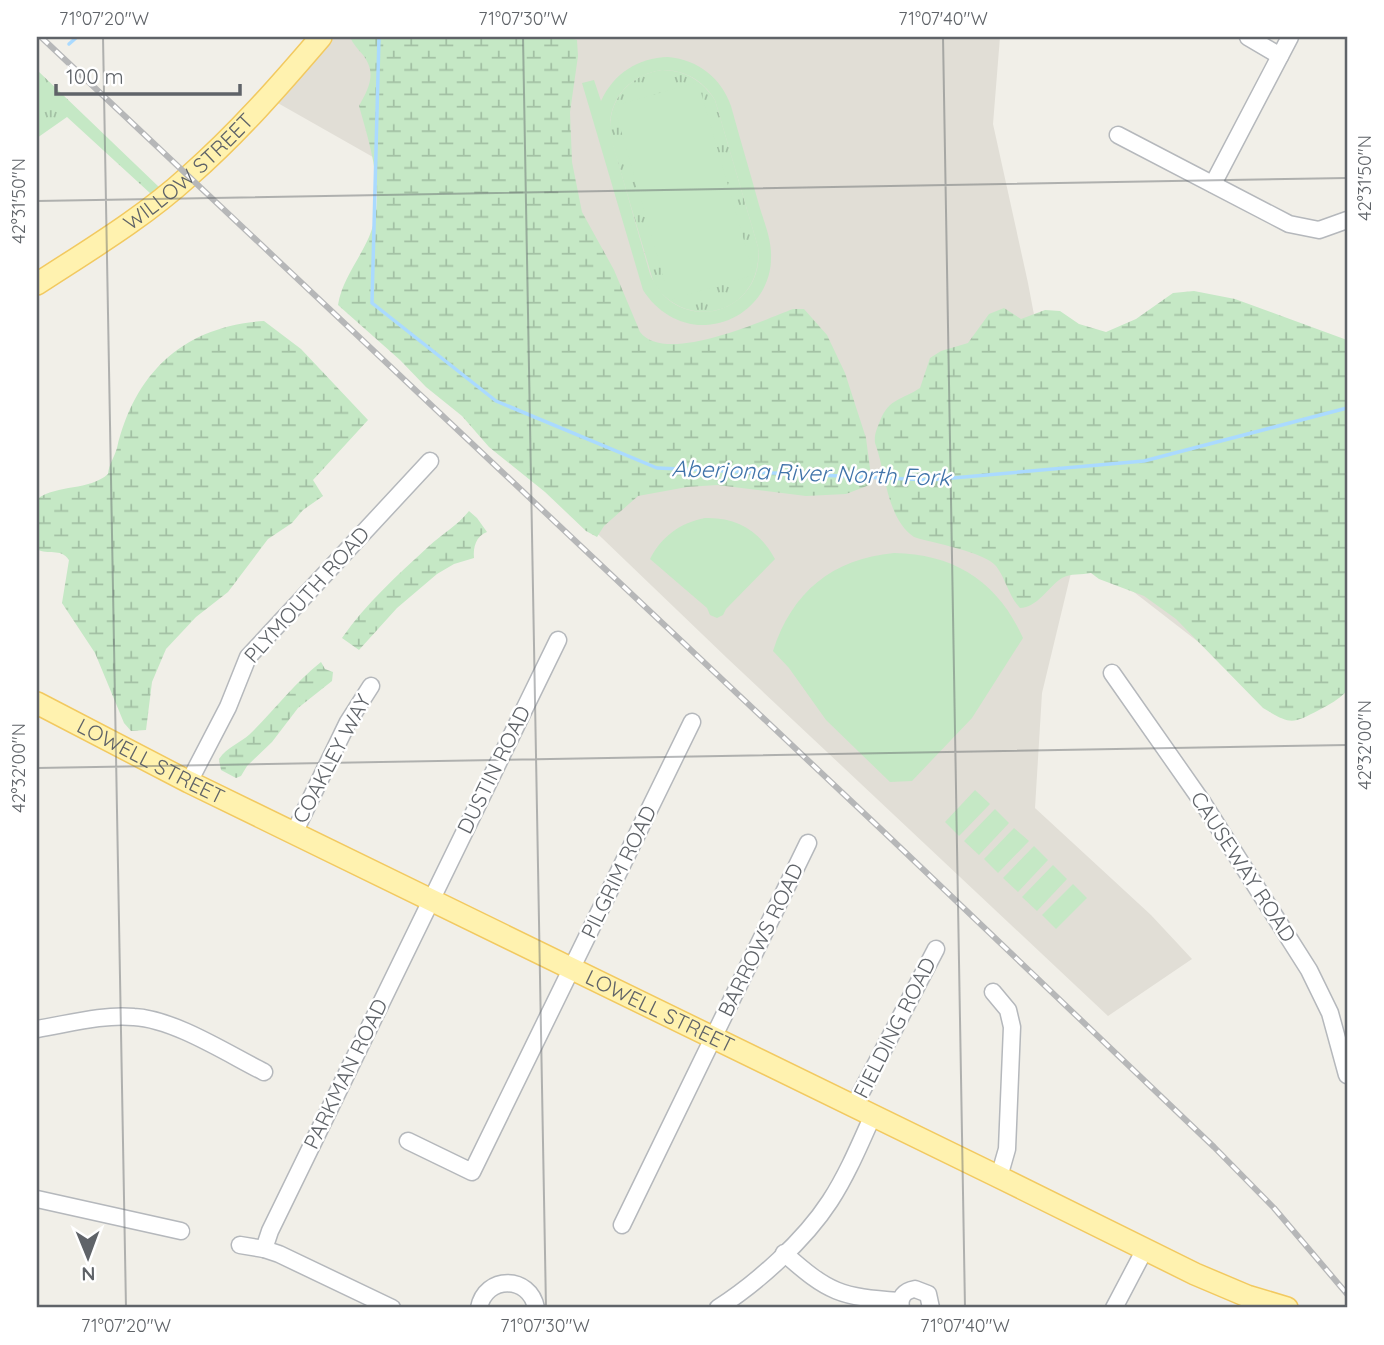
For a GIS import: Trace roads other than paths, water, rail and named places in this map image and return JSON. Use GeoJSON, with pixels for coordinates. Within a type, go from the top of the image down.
{"type":"FeatureCollection","features":[{"type":"Feature","properties":{"kind":"main road","name":"WILLOW STREET"},"geometry":{"type":"LineString","coordinates":[[37,284],[128,224],[188,177],[255,110],[321,37]]}},
{"type":"Feature","properties":{"kind":"main road","name":"LOWELL STREET"},"geometry":{"type":"LineString","coordinates":[[37,703],[189,782],[1145,1249],[1228,1289],[1287,1308]]}},
{"type":"Feature","properties":{"kind":"street"},"geometry":{"type":"LineString","coordinates":[[1248,37],[1280,56]]}},
{"type":"Feature","properties":{"kind":"street"},"geometry":{"type":"LineString","coordinates":[[1213,184],[1290,37]]}},
{"type":"Feature","properties":{"kind":"street"},"geometry":{"type":"LineString","coordinates":[[1118,135],[1283,222],[1301,228],[1325,229],[1347,220]]}},
{"type":"Feature","properties":{"kind":"street","name":"PLYMOUTH ROAD"},"geometry":{"type":"LineString","coordinates":[[189,782],[228,707],[248,657],[430,461]]}},
{"type":"Feature","properties":{"kind":"street","name":"DUSTIN ROAD"},"geometry":{"type":"LineString","coordinates":[[431,900],[558,640]]}},
{"type":"Feature","properties":{"kind":"street","name":"CAUSEWAY ROAD"},"geometry":{"type":"LineString","coordinates":[[1112,673],[1203,803],[1309,970],[1330,1013],[1347,1075]]}},
{"type":"Feature","properties":{"kind":"street","name":"COAKLEY WAY"},"geometry":{"type":"LineString","coordinates":[[294,833],[348,722],[371,685]]}},
{"type":"Feature","properties":{"kind":"street","name":"PILGRIM ROAD"},"geometry":{"type":"LineString","coordinates":[[408,1141],[471,1172],[692,722]]}},
{"type":"Feature","properties":{"kind":"street","name":"BARROWS ROAD"},"geometry":{"type":"LineString","coordinates":[[622,1225],[808,843]]}},
{"type":"Feature","properties":{"kind":"street","name":"PARKMAN ROAD"},"geometry":{"type":"LineString","coordinates":[[264,1249],[270,1231],[431,900]]}},
{"type":"Feature","properties":{"kind":"street","name":"FIELDING ROAD"},"geometry":{"type":"LineString","coordinates":[[718,1308],[746,1288],[784,1253],[829,1203],[863,1111],[936,949]]}},
{"type":"Feature","properties":{"kind":"street"},"geometry":{"type":"LineString","coordinates":[[993,992],[1008,1010],[1012,1027],[1007,1149],[1005,1164],[999,1177]]}},
{"type":"Feature","properties":{"kind":"street"},"geometry":{"type":"LineString","coordinates":[[37,1029],[125,1016],[149,1019],[183,1032],[264,1072]]}},
{"type":"Feature","properties":{"kind":"street"},"geometry":{"type":"LineString","coordinates":[[37,1199],[181,1231]]}},
{"type":"Feature","properties":{"kind":"street"},"geometry":{"type":"LineString","coordinates":[[240,1245],[264,1249],[294,1261],[392,1308]]}},
{"type":"Feature","properties":{"kind":"street"},"geometry":{"type":"LineString","coordinates":[[1114,1308],[1145,1249]]}},
{"type":"Feature","properties":{"kind":"street"},"geometry":{"type":"LineString","coordinates":[[784,1253],[819,1283],[832,1290],[900,1305],[906,1292],[920,1289],[929,1296],[931,1308]]}},
{"type":"Feature","properties":{"kind":"street"},"geometry":{"type":"LineString","coordinates":[[479,1308],[486,1292],[505,1282],[524,1287],[533,1297],[536,1308]]}},
{"type":"Feature","properties":{"kind":"waterway"},"geometry":{"type":"LineString","coordinates":[[69,44],[77,37]]}},
{"type":"Feature","properties":{"kind":"waterway","name":"Aberjona River North Fork"},"geometry":{"type":"LineString","coordinates":[[379,37],[372,303],[496,401],[657,468],[930,480],[1144,461],[1347,408]]}},
{"type":"Feature","properties":{"kind":"railway"},"geometry":{"type":"LineString","coordinates":[[41,37],[1214,1147],[1274,1208],[1347,1294]]}}]}
